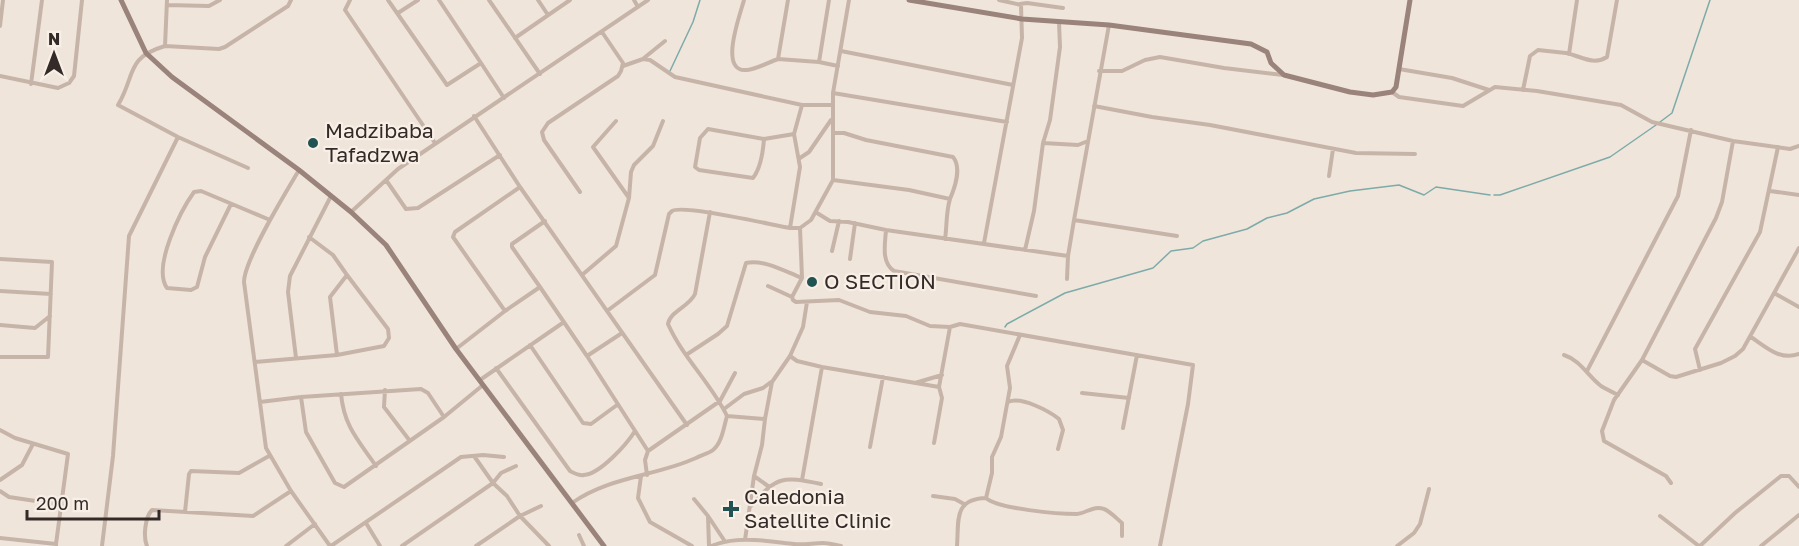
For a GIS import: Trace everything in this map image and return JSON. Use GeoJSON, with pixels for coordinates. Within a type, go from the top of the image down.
{"type":"FeatureCollection","features":[{"type":"Feature","properties":{"kind":"street"},"geometry":{"type":"LineString","coordinates":[[0,26],[3,0]]}},
{"type":"Feature","properties":{"kind":"street"},"geometry":{"type":"LineString","coordinates":[[31,84],[42,0]]}},
{"type":"Feature","properties":{"kind":"street"},"geometry":{"type":"LineString","coordinates":[[0,76],[58,88],[69,83],[74,76],[82,0]]}},
{"type":"Feature","properties":{"kind":"street"},"geometry":{"type":"LineString","coordinates":[[121,0],[146,53],[172,77],[299,170],[351,212],[386,245],[456,349],[604,546]]}},
{"type":"Feature","properties":{"kind":"street"},"geometry":{"type":"LineString","coordinates":[[165,46],[167,2],[209,6],[220,0]]}},
{"type":"Feature","properties":{"kind":"street"},"geometry":{"type":"LineString","coordinates":[[248,168],[178,137],[118,105],[137,60],[146,53],[165,46],[219,49],[225,47],[288,6],[291,0]]}},
{"type":"Feature","properties":{"kind":"street"},"geometry":{"type":"LineString","coordinates":[[350,0],[345,10],[435,143]]}},
{"type":"Feature","properties":{"kind":"street"},"geometry":{"type":"LineString","coordinates":[[388,0],[445,83],[450,84],[481,63]]}},
{"type":"Feature","properties":{"kind":"street"},"geometry":{"type":"LineString","coordinates":[[398,13],[418,0]]}},
{"type":"Feature","properties":{"kind":"street"},"geometry":{"type":"LineString","coordinates":[[439,0],[504,98]]}},
{"type":"Feature","properties":{"kind":"street"},"geometry":{"type":"LineString","coordinates":[[489,0],[540,74]]}},
{"type":"Feature","properties":{"kind":"street"},"geometry":{"type":"LineString","coordinates":[[538,0],[548,15]]}},
{"type":"Feature","properties":{"kind":"street"},"geometry":{"type":"LineString","coordinates":[[515,38],[570,0]]}},
{"type":"Feature","properties":{"kind":"street"},"geometry":{"type":"LineString","coordinates":[[634,0],[638,6]]}},
{"type":"Feature","properties":{"kind":"street"},"geometry":{"type":"LineString","coordinates":[[351,212],[386,180],[435,143],[648,0]]}},
{"type":"Feature","properties":{"kind":"street"},"geometry":{"type":"LineString","coordinates":[[744,0],[731,54],[734,65],[738,69],[750,70],[778,59],[838,66]]}},
{"type":"Feature","properties":{"kind":"street"},"geometry":{"type":"LineString","coordinates":[[778,59],[788,0]]}},
{"type":"Feature","properties":{"kind":"street"},"geometry":{"type":"LineString","coordinates":[[819,62],[830,0]]}},
{"type":"Feature","properties":{"kind":"street"},"geometry":{"type":"LineString","coordinates":[[607,311],[655,275],[669,214],[672,211],[679,209],[710,212],[790,228],[805,226],[817,213],[833,180],[833,93],[849,0]]}},
{"type":"Feature","properties":{"kind":"street"},"geometry":{"type":"LineString","coordinates":[[909,0],[933,2],[1022,19],[1109,25],[1251,44],[1266,52],[1271,63],[1284,75]]}},
{"type":"Feature","properties":{"kind":"street"},"geometry":{"type":"LineString","coordinates":[[999,0],[1063,8]]}},
{"type":"Feature","properties":{"kind":"street"},"geometry":{"type":"LineString","coordinates":[[1099,71],[1122,71],[1145,60],[1160,57],[1284,75],[1350,92],[1372,95],[1392,92],[1396,87],[1410,0]]}},
{"type":"Feature","properties":{"kind":"street"},"geometry":{"type":"LineString","coordinates":[[1569,54],[1577,0]]}},
{"type":"Feature","properties":{"kind":"street"},"geometry":{"type":"LineString","coordinates":[[1523,90],[1530,56],[1538,50],[1569,54],[1593,61],[1602,61],[1607,57],[1617,0]]}},
{"type":"Feature","properties":{"kind":"street"},"geometry":{"type":"LineString","coordinates":[[984,243],[1022,38],[1020,4]]}},
{"type":"Feature","properties":{"kind":"street"},"geometry":{"type":"LineString","coordinates":[[1025,250],[1034,211],[1043,143],[1050,120],[1060,47],[1059,22]]}},
{"type":"Feature","properties":{"kind":"street"},"geometry":{"type":"LineString","coordinates":[[1067,279],[1068,256],[1099,71],[1109,25]]}},
{"type":"Feature","properties":{"kind":"street"},"geometry":{"type":"LineString","coordinates":[[580,192],[544,140],[542,132],[548,123],[618,76],[623,63],[602,32]]}},
{"type":"Feature","properties":{"kind":"street"},"geometry":{"type":"LineString","coordinates":[[623,66],[643,59],[665,41]]}},
{"type":"Feature","properties":{"kind":"street"},"geometry":{"type":"LineString","coordinates":[[841,51],[1013,85]]}},
{"type":"Feature","properties":{"kind":"street"},"geometry":{"type":"LineString","coordinates":[[643,59],[650,60],[675,77],[802,105],[832,105]]}},
{"type":"Feature","properties":{"kind":"street"},"geometry":{"type":"LineString","coordinates":[[1398,69],[1452,78],[1490,90]]}},
{"type":"Feature","properties":{"kind":"street"},"geometry":{"type":"LineString","coordinates":[[1392,92],[1399,97],[1463,106],[1499,86],[1621,105],[1652,122],[1733,141],[1790,149],[1799,146]]}},
{"type":"Feature","properties":{"kind":"street"},"geometry":{"type":"LineString","coordinates":[[833,93],[1007,122]]}},
{"type":"Feature","properties":{"kind":"street"},"geometry":{"type":"LineString","coordinates":[[790,228],[800,175],[800,158],[794,134],[802,105]]}},
{"type":"Feature","properties":{"kind":"street"},"geometry":{"type":"LineString","coordinates":[[1094,106],[1369,155],[1415,154]]}},
{"type":"Feature","properties":{"kind":"street"},"geometry":{"type":"LineString","coordinates":[[474,116],[520,188],[687,425]]}},
{"type":"Feature","properties":{"kind":"street"},"geometry":{"type":"LineString","coordinates":[[800,158],[809,152],[832,119]]}},
{"type":"Feature","properties":{"kind":"street"},"geometry":{"type":"LineString","coordinates":[[616,121],[593,147],[629,198]]}},
{"type":"Feature","properties":{"kind":"street"},"geometry":{"type":"LineString","coordinates":[[582,275],[616,246],[629,198],[631,172],[634,165],[653,146],[663,121]]}},
{"type":"Feature","properties":{"kind":"street"},"geometry":{"type":"LineString","coordinates":[[764,139],[762,154],[753,178],[699,170],[695,167],[700,138],[708,129],[764,139],[794,134]]}},
{"type":"Feature","properties":{"kind":"street"},"geometry":{"type":"LineString","coordinates":[[1587,371],[1678,196],[1691,130]]}},
{"type":"Feature","properties":{"kind":"street"},"geometry":{"type":"LineString","coordinates":[[833,133],[844,133],[866,140],[953,157],[958,168],[954,191],[950,199],[945,238]]}},
{"type":"Feature","properties":{"kind":"street"},"geometry":{"type":"LineString","coordinates":[[102,546],[113,456],[129,236],[178,137]]}},
{"type":"Feature","properties":{"kind":"street"},"geometry":{"type":"LineString","coordinates":[[1043,143],[1078,145],[1088,141]]}},
{"type":"Feature","properties":{"kind":"street"},"geometry":{"type":"LineString","coordinates":[[1671,483],[1666,476],[1604,441],[1602,431],[1614,400],[1642,360],[1716,218],[1722,202],[1733,141]]}},
{"type":"Feature","properties":{"kind":"street"},"geometry":{"type":"LineString","coordinates":[[1700,370],[1695,349],[1760,232],[1778,147]]}},
{"type":"Feature","properties":{"kind":"street"},"geometry":{"type":"LineString","coordinates":[[1329,176],[1333,149]]}},
{"type":"Feature","properties":{"kind":"street"},"geometry":{"type":"LineString","coordinates":[[386,180],[406,209],[418,208],[500,155]]}},
{"type":"Feature","properties":{"kind":"street"},"geometry":{"type":"LineString","coordinates":[[299,170],[270,220],[244,278],[265,444],[269,456],[291,491],[330,546],[461,457],[504,457]]}},
{"type":"Feature","properties":{"kind":"street"},"geometry":{"type":"LineString","coordinates":[[833,180],[900,189],[950,199]]}},
{"type":"Feature","properties":{"kind":"street"},"geometry":{"type":"LineString","coordinates":[[505,311],[453,237],[455,232],[520,188]]}},
{"type":"Feature","properties":{"kind":"street"},"geometry":{"type":"LineString","coordinates":[[231,204],[205,256],[197,287],[191,290],[167,288],[164,280],[166,247],[192,194],[196,191],[201,191],[270,220]]}},
{"type":"Feature","properties":{"kind":"street"},"geometry":{"type":"LineString","coordinates":[[1770,191],[1799,195]]}},
{"type":"Feature","properties":{"kind":"street"},"geometry":{"type":"LineString","coordinates":[[296,358],[288,284],[294,265],[331,196]]}},
{"type":"Feature","properties":{"kind":"street"},"geometry":{"type":"LineString","coordinates":[[572,503],[609,484],[687,462],[714,450],[719,442],[727,416],[720,401],[674,337],[668,320],[688,304],[695,294],[710,212]]}},
{"type":"Feature","properties":{"kind":"street"},"geometry":{"type":"LineString","coordinates":[[817,213],[827,220],[1068,256]]}},
{"type":"Feature","properties":{"kind":"street"},"geometry":{"type":"LineString","coordinates":[[1074,220],[1177,236]]}},
{"type":"Feature","properties":{"kind":"street"},"geometry":{"type":"LineString","coordinates":[[545,221],[512,244],[512,247],[587,356],[648,451]]}},
{"type":"Feature","properties":{"kind":"street"},"geometry":{"type":"LineString","coordinates":[[832,251],[839,221]]}},
{"type":"Feature","properties":{"kind":"street"},"geometry":{"type":"LineString","coordinates":[[850,259],[855,223]]}},
{"type":"Feature","properties":{"kind":"street"},"geometry":{"type":"LineString","coordinates":[[792,297],[802,278],[800,228]]}},
{"type":"Feature","properties":{"kind":"street"},"geometry":{"type":"LineString","coordinates":[[886,230],[887,264],[894,271],[1036,296]]}},
{"type":"Feature","properties":{"kind":"street"},"geometry":{"type":"LineString","coordinates":[[255,362],[337,355],[378,348],[384,346],[389,338],[388,329],[333,255],[309,237]]}},
{"type":"Feature","properties":{"kind":"street"},"geometry":{"type":"LineString","coordinates":[[1642,360],[1670,376],[1684,375],[1735,356],[1751,337],[1799,248]]}},
{"type":"Feature","properties":{"kind":"street"},"geometry":{"type":"LineString","coordinates":[[0,260],[52,262],[48,357],[0,357]]}},
{"type":"Feature","properties":{"kind":"street"},"geometry":{"type":"LineString","coordinates":[[686,355],[727,326],[746,263],[776,267],[802,278]]}},
{"type":"Feature","properties":{"kind":"street"},"geometry":{"type":"LineString","coordinates":[[337,355],[330,297],[347,275]]}},
{"type":"Feature","properties":{"kind":"street"},"geometry":{"type":"LineString","coordinates":[[768,286],[792,297],[796,302],[839,300],[870,312],[906,316],[930,326],[950,327],[960,324],[1193,365],[1188,404],[1160,546]]}},
{"type":"Feature","properties":{"kind":"street"},"geometry":{"type":"LineString","coordinates":[[456,349],[540,287]]}},
{"type":"Feature","properties":{"kind":"street"},"geometry":{"type":"LineString","coordinates":[[0,291],[51,294]]}},
{"type":"Feature","properties":{"kind":"street"},"geometry":{"type":"LineString","coordinates":[[1774,293],[1799,307]]}},
{"type":"Feature","properties":{"kind":"street"},"geometry":{"type":"LineString","coordinates":[[724,409],[744,394],[763,388],[772,382],[790,356],[803,327],[807,302]]}},
{"type":"Feature","properties":{"kind":"street"},"geometry":{"type":"LineString","coordinates":[[0,325],[36,328],[50,315]]}},
{"type":"Feature","properties":{"kind":"street"},"geometry":{"type":"LineString","coordinates":[[301,397],[306,432],[335,483],[344,487],[444,417],[496,368],[564,322]]}},
{"type":"Feature","properties":{"kind":"street"},"geometry":{"type":"LineString","coordinates":[[934,443],[941,404],[939,387],[950,327]]}},
{"type":"Feature","properties":{"kind":"street"},"geometry":{"type":"LineString","coordinates":[[587,356],[622,333]]}},
{"type":"Feature","properties":{"kind":"street"},"geometry":{"type":"LineString","coordinates":[[986,498],[992,473],[992,457],[1001,437],[1008,402],[1010,388],[1007,366],[1020,335]]}},
{"type":"Feature","properties":{"kind":"street"},"geometry":{"type":"LineString","coordinates":[[1751,337],[1778,355],[1787,357],[1799,354]]}},
{"type":"Feature","properties":{"kind":"street"},"geometry":{"type":"LineString","coordinates":[[530,345],[583,423],[591,424],[617,405]]}},
{"type":"Feature","properties":{"kind":"street"},"geometry":{"type":"LineString","coordinates":[[1123,428],[1137,355]]}},
{"type":"Feature","properties":{"kind":"street"},"geometry":{"type":"LineString","coordinates":[[1564,355],[1587,371],[1600,385],[1618,395]]}},
{"type":"Feature","properties":{"kind":"street"},"geometry":{"type":"LineString","coordinates":[[790,356],[797,361],[822,367],[939,387]]}},
{"type":"Feature","properties":{"kind":"street"},"geometry":{"type":"LineString","coordinates":[[802,480],[822,367]]}},
{"type":"Feature","properties":{"kind":"street"},"geometry":{"type":"LineString","coordinates":[[496,368],[570,471],[576,474],[584,476],[596,470],[629,441],[636,430]]}},
{"type":"Feature","properties":{"kind":"street"},"geometry":{"type":"LineString","coordinates":[[647,475],[645,460],[648,451],[720,401],[735,373]]}},
{"type":"Feature","properties":{"kind":"street"},"geometry":{"type":"LineString","coordinates":[[915,383],[942,375]]}},
{"type":"Feature","properties":{"kind":"street"},"geometry":{"type":"LineString","coordinates":[[870,447],[883,377]]}},
{"type":"Feature","properties":{"kind":"street"},"geometry":{"type":"LineString","coordinates":[[746,540],[754,476],[762,445],[772,382]]}},
{"type":"Feature","properties":{"kind":"street"},"geometry":{"type":"LineString","coordinates":[[260,402],[384,390],[424,390],[444,417]]}},
{"type":"Feature","properties":{"kind":"street"},"geometry":{"type":"LineString","coordinates":[[384,390],[384,407],[410,441]]}},
{"type":"Feature","properties":{"kind":"street"},"geometry":{"type":"LineString","coordinates":[[1082,393],[1129,398]]}},
{"type":"Feature","properties":{"kind":"street"},"geometry":{"type":"LineString","coordinates":[[341,394],[343,412],[348,424],[376,466]]}},
{"type":"Feature","properties":{"kind":"street"},"geometry":{"type":"LineString","coordinates":[[1008,402],[1013,399],[1036,405],[1059,419],[1063,430],[1058,449]]}},
{"type":"Feature","properties":{"kind":"street"},"geometry":{"type":"LineString","coordinates":[[727,416],[765,419]]}},
{"type":"Feature","properties":{"kind":"street"},"geometry":{"type":"LineString","coordinates":[[0,430],[15,438],[68,454],[56,545],[0,538]]}},
{"type":"Feature","properties":{"kind":"street"},"geometry":{"type":"LineString","coordinates":[[0,480],[22,465],[33,444]]}},
{"type":"Feature","properties":{"kind":"street"},"geometry":{"type":"LineString","coordinates":[[185,512],[191,471],[241,473],[269,456]]}},
{"type":"Feature","properties":{"kind":"street"},"geometry":{"type":"LineString","coordinates":[[473,456],[493,483],[507,496],[520,516],[549,546],[556,541]]}},
{"type":"Feature","properties":{"kind":"street"},"geometry":{"type":"LineString","coordinates":[[402,546],[493,483],[501,473],[516,466]]}},
{"type":"Feature","properties":{"kind":"street"},"geometry":{"type":"LineString","coordinates":[[641,476],[638,498],[650,522],[692,546]]}},
{"type":"Feature","properties":{"kind":"street"},"geometry":{"type":"LineString","coordinates":[[754,476],[768,486]]}},
{"type":"Feature","properties":{"kind":"street"},"geometry":{"type":"LineString","coordinates":[[1660,516],[1700,546],[1735,513],[1781,476],[1789,476],[1799,487]]}},
{"type":"Feature","properties":{"kind":"street"},"geometry":{"type":"LineString","coordinates":[[750,507],[768,486],[776,481],[802,480],[821,484]]}},
{"type":"Feature","properties":{"kind":"street"},"geometry":{"type":"LineString","coordinates":[[1397,546],[1420,524],[1429,489]]}},
{"type":"Feature","properties":{"kind":"street"},"geometry":{"type":"LineString","coordinates":[[0,490],[9,497],[62,505]]}},
{"type":"Feature","properties":{"kind":"street"},"geometry":{"type":"LineString","coordinates":[[147,546],[144,541],[148,514],[152,510],[253,516],[291,491]]}},
{"type":"Feature","properties":{"kind":"street"},"geometry":{"type":"LineString","coordinates":[[933,496],[955,499],[964,504]]}},
{"type":"Feature","properties":{"kind":"street"},"geometry":{"type":"LineString","coordinates":[[957,546],[960,510],[969,500],[986,498],[991,502],[1017,509],[1075,514],[1094,509],[1105,509],[1122,523],[1122,536]]}},
{"type":"Feature","properties":{"kind":"street"},"geometry":{"type":"LineString","coordinates":[[694,499],[724,540]]}},
{"type":"Feature","properties":{"kind":"street"},"geometry":{"type":"LineString","coordinates":[[476,546],[520,516],[541,506]]}},
{"type":"Feature","properties":{"kind":"street"},"geometry":{"type":"LineString","coordinates":[[1761,546],[1799,515]]}},
{"type":"Feature","properties":{"kind":"street"},"geometry":{"type":"LineString","coordinates":[[708,516],[710,546],[724,540],[776,544],[821,543],[841,546]]}},
{"type":"Feature","properties":{"kind":"street"},"geometry":{"type":"LineString","coordinates":[[366,523],[380,546]]}},
{"type":"Feature","properties":{"kind":"street"},"geometry":{"type":"LineString","coordinates":[[286,546],[315,524]]}},
{"type":"Feature","properties":{"kind":"street"},"geometry":{"type":"LineString","coordinates":[[579,535],[584,546]]}},
{"type":"Feature","properties":{"kind":"waterway"},"geometry":{"type":"LineString","coordinates":[[670,71],[693,22],[700,0]]}},
{"type":"Feature","properties":{"kind":"waterway"},"geometry":{"type":"LineString","coordinates":[[1660,122],[1672,113],[1710,0]]}},
{"type":"Feature","properties":{"kind":"waterway"},"geometry":{"type":"LineString","coordinates":[[1494,195],[1500,195],[1610,157],[1656,125]]}},
{"type":"Feature","properties":{"kind":"waterway"},"geometry":{"type":"LineString","coordinates":[[1005,327],[1065,293],[1153,268],[1171,251],[1193,248],[1203,241],[1247,229],[1267,218],[1287,213],[1314,199],[1350,191],[1399,185],[1424,195],[1436,187],[1490,195]]}},
{"type":"Feature","properties":{"kind":"place","name":"Madzibaba Tafadzwa"},"geometry":{"type":"Point","coordinates":[313,143]}},
{"type":"Feature","properties":{"kind":"place","name":"O SECTION"},"geometry":{"type":"Point","coordinates":[812,282]}},
{"type":"Feature","properties":{"kind":"place","name":"Caledonia Satellite Clinic"},"geometry":{"type":"Point","coordinates":[731,509]}}]}
